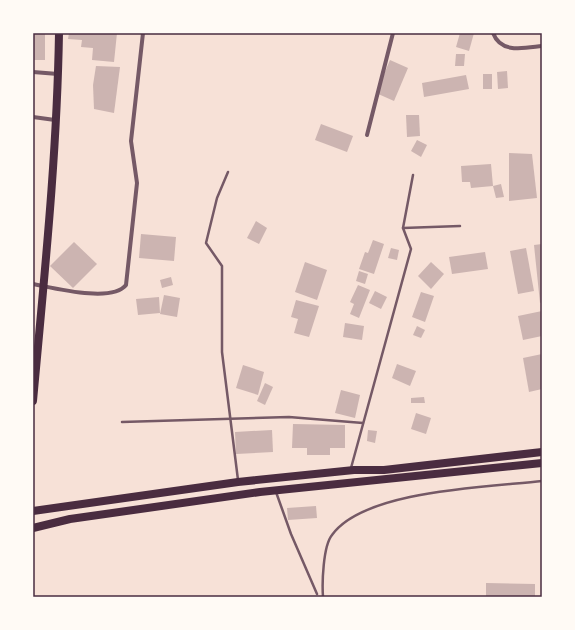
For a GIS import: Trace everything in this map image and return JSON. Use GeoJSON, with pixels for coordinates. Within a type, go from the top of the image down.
{"type":"FeatureCollection","features":[{"type":"Feature","properties":{"kind":"main road"},"geometry":{"type":"LineString","coordinates":[[33,400],[44,286],[58,74],[59,33]]}},
{"type":"Feature","properties":{"kind":"main road"},"geometry":{"type":"LineString","coordinates":[[33,510],[238,482],[350,470],[384,470],[542,452]]}},
{"type":"Feature","properties":{"kind":"main road"},"geometry":{"type":"LineString","coordinates":[[33,528],[70,519],[275,491],[542,463]]}},
{"type":"Feature","properties":{"kind":"street"},"geometry":{"type":"LineString","coordinates":[[33,284],[108,294],[123,289],[126,285],[137,183],[131,141],[143,33]]}},
{"type":"Feature","properties":{"kind":"street"},"geometry":{"type":"LineString","coordinates":[[367,134],[393,33]]}},
{"type":"Feature","properties":{"kind":"street"},"geometry":{"type":"LineString","coordinates":[[493,33],[499,44],[504,47],[522,49],[542,46]]}},
{"type":"Feature","properties":{"kind":"street"},"geometry":{"type":"LineString","coordinates":[[33,72],[58,74]]}},
{"type":"Feature","properties":{"kind":"street"},"geometry":{"type":"LineString","coordinates":[[33,117],[55,120]]}},
{"type":"Feature","properties":{"kind":"lane"},"geometry":{"type":"LineString","coordinates":[[228,172],[218,198],[206,243],[222,266],[222,352],[238,482]]}},
{"type":"Feature","properties":{"kind":"lane"},"geometry":{"type":"LineString","coordinates":[[350,470],[411,249],[403,228],[413,175]]}},
{"type":"Feature","properties":{"kind":"lane"},"geometry":{"type":"LineString","coordinates":[[403,228],[460,226]]}},
{"type":"Feature","properties":{"kind":"lane"},"geometry":{"type":"LineString","coordinates":[[122,422],[230,420],[289,417],[364,423]]}},
{"type":"Feature","properties":{"kind":"lane"},"geometry":{"type":"LineString","coordinates":[[323,597],[328,541],[342,524],[358,514],[400,499],[542,481]]}},
{"type":"Feature","properties":{"kind":"lane"},"geometry":{"type":"LineString","coordinates":[[275,491],[316,594]]}},
{"type":"Feature","properties":{"kind":"building"},"geometry":{"type":"Polygon","coordinates":[[[69,33],[117,33],[114,62],[92,60],[93,48],[81,47],[82,40],[68,39],[69,33]]]}},
{"type":"Feature","properties":{"kind":"building"},"geometry":{"type":"Polygon","coordinates":[[[460,33],[474,33],[469,51],[456,47],[460,33]]]}},
{"type":"Feature","properties":{"kind":"building"},"geometry":{"type":"Polygon","coordinates":[[[33,34],[45,34],[45,60],[33,60],[33,34]]]}},
{"type":"Feature","properties":{"kind":"building"},"geometry":{"type":"Polygon","coordinates":[[[456,54],[465,54],[464,66],[455,66],[456,54]]]}},
{"type":"Feature","properties":{"kind":"building"},"geometry":{"type":"Polygon","coordinates":[[[390,60],[408,68],[394,101],[376,93],[390,60]]]}},
{"type":"Feature","properties":{"kind":"building"},"geometry":{"type":"Polygon","coordinates":[[[96,66],[120,67],[114,113],[94,109],[93,85],[96,66]]]}},
{"type":"Feature","properties":{"kind":"building"},"geometry":{"type":"Polygon","coordinates":[[[507,71],[508,88],[498,89],[497,72],[507,71]]]}},
{"type":"Feature","properties":{"kind":"building"},"geometry":{"type":"Polygon","coordinates":[[[483,74],[492,74],[492,89],[483,89],[483,74]]]}},
{"type":"Feature","properties":{"kind":"building"},"geometry":{"type":"Polygon","coordinates":[[[466,75],[469,89],[424,97],[422,83],[466,75]]]}},
{"type":"Feature","properties":{"kind":"building"},"geometry":{"type":"Polygon","coordinates":[[[406,115],[419,115],[420,136],[407,137],[406,115]]]}},
{"type":"Feature","properties":{"kind":"building"},"geometry":{"type":"Polygon","coordinates":[[[321,124],[353,136],[347,152],[315,140],[321,124]]]}},
{"type":"Feature","properties":{"kind":"building"},"geometry":{"type":"Polygon","coordinates":[[[417,140],[427,145],[421,157],[411,151],[417,140]]]}},
{"type":"Feature","properties":{"kind":"building"},"geometry":{"type":"Polygon","coordinates":[[[509,153],[532,154],[537,198],[509,201],[509,153]]]}},
{"type":"Feature","properties":{"kind":"building"},"geometry":{"type":"Polygon","coordinates":[[[491,164],[493,186],[471,188],[470,182],[462,182],[461,166],[491,164]]]}},
{"type":"Feature","properties":{"kind":"building"},"geometry":{"type":"Polygon","coordinates":[[[501,184],[504,197],[496,198],[493,186],[501,184]]]}},
{"type":"Feature","properties":{"kind":"building"},"geometry":{"type":"Polygon","coordinates":[[[256,221],[267,228],[259,244],[247,238],[256,221]]]}},
{"type":"Feature","properties":{"kind":"building"},"geometry":{"type":"Polygon","coordinates":[[[141,234],[176,237],[174,261],[139,258],[141,234]]]}},
{"type":"Feature","properties":{"kind":"building"},"geometry":{"type":"Polygon","coordinates":[[[373,240],[384,244],[374,274],[359,269],[365,252],[368,253],[373,240]]]}},
{"type":"Feature","properties":{"kind":"building"},"geometry":{"type":"Polygon","coordinates":[[[74,242],[97,264],[73,288],[50,266],[74,242]]]}},
{"type":"Feature","properties":{"kind":"building"},"geometry":{"type":"Polygon","coordinates":[[[542,244],[542,302],[540,303],[534,245],[542,244]]]}},
{"type":"Feature","properties":{"kind":"building"},"geometry":{"type":"Polygon","coordinates":[[[391,248],[399,250],[397,260],[388,258],[391,248]]]}},
{"type":"Feature","properties":{"kind":"building"},"geometry":{"type":"Polygon","coordinates":[[[526,248],[534,291],[518,294],[510,251],[526,248]]]}},
{"type":"Feature","properties":{"kind":"building"},"geometry":{"type":"Polygon","coordinates":[[[485,252],[488,269],[452,274],[449,257],[485,252]]]}},
{"type":"Feature","properties":{"kind":"building"},"geometry":{"type":"Polygon","coordinates":[[[305,262],[327,270],[317,300],[295,292],[305,262]]]}},
{"type":"Feature","properties":{"kind":"building"},"geometry":{"type":"Polygon","coordinates":[[[431,262],[444,274],[431,289],[418,276],[431,262]]]}},
{"type":"Feature","properties":{"kind":"building"},"geometry":{"type":"Polygon","coordinates":[[[359,271],[368,274],[365,284],[356,281],[359,271]]]}},
{"type":"Feature","properties":{"kind":"building"},"geometry":{"type":"Polygon","coordinates":[[[171,277],[173,285],[162,288],[160,280],[171,277]]]}},
{"type":"Feature","properties":{"kind":"building"},"geometry":{"type":"Polygon","coordinates":[[[358,285],[370,290],[359,318],[350,314],[354,304],[350,302],[358,285]]]}},
{"type":"Feature","properties":{"kind":"building"},"geometry":{"type":"Polygon","coordinates":[[[375,291],[387,297],[381,309],[369,303],[375,291]]]}},
{"type":"Feature","properties":{"kind":"building"},"geometry":{"type":"Polygon","coordinates":[[[421,292],[434,296],[425,322],[412,317],[421,292]]]}},
{"type":"Feature","properties":{"kind":"building"},"geometry":{"type":"Polygon","coordinates":[[[164,295],[180,298],[177,317],[160,314],[164,295]]]}},
{"type":"Feature","properties":{"kind":"building"},"geometry":{"type":"Polygon","coordinates":[[[159,297],[160,313],[138,315],[136,299],[159,297]]]}},
{"type":"Feature","properties":{"kind":"building"},"geometry":{"type":"Polygon","coordinates":[[[296,300],[319,306],[309,337],[294,333],[298,319],[291,317],[296,300]]]}},
{"type":"Feature","properties":{"kind":"building"},"geometry":{"type":"Polygon","coordinates":[[[542,311],[542,336],[523,340],[518,316],[542,311]]]}},
{"type":"Feature","properties":{"kind":"building"},"geometry":{"type":"Polygon","coordinates":[[[345,323],[364,326],[362,340],[343,337],[345,323]]]}},
{"type":"Feature","properties":{"kind":"building"},"geometry":{"type":"Polygon","coordinates":[[[417,326],[425,330],[421,338],[413,335],[417,326]]]}},
{"type":"Feature","properties":{"kind":"building"},"geometry":{"type":"Polygon","coordinates":[[[542,354],[542,389],[529,392],[523,358],[542,354]]]}},
{"type":"Feature","properties":{"kind":"building"},"geometry":{"type":"Polygon","coordinates":[[[397,364],[416,371],[410,386],[392,378],[397,364]]]}},
{"type":"Feature","properties":{"kind":"building"},"geometry":{"type":"Polygon","coordinates":[[[243,365],[264,372],[258,395],[236,388],[243,365]]]}},
{"type":"Feature","properties":{"kind":"building"},"geometry":{"type":"Polygon","coordinates":[[[265,383],[273,387],[265,405],[257,401],[265,383]]]}},
{"type":"Feature","properties":{"kind":"building"},"geometry":{"type":"Polygon","coordinates":[[[341,390],[360,395],[355,418],[335,413],[341,390]]]}},
{"type":"Feature","properties":{"kind":"building"},"geometry":{"type":"Polygon","coordinates":[[[424,397],[425,403],[411,403],[411,398],[424,397]]]}},
{"type":"Feature","properties":{"kind":"building"},"geometry":{"type":"Polygon","coordinates":[[[416,413],[431,418],[426,434],[411,429],[416,413]]]}},
{"type":"Feature","properties":{"kind":"building"},"geometry":{"type":"Polygon","coordinates":[[[293,424],[345,425],[345,448],[330,448],[330,455],[307,455],[307,448],[292,448],[293,424]]]}},
{"type":"Feature","properties":{"kind":"building"},"geometry":{"type":"Polygon","coordinates":[[[272,430],[273,452],[236,454],[235,432],[272,430]]]}},
{"type":"Feature","properties":{"kind":"building"},"geometry":{"type":"Polygon","coordinates":[[[368,430],[377,431],[375,443],[367,441],[368,430]]]}},
{"type":"Feature","properties":{"kind":"building"},"geometry":{"type":"Polygon","coordinates":[[[316,506],[317,518],[288,520],[287,508],[316,506]]]}},
{"type":"Feature","properties":{"kind":"building"},"geometry":{"type":"Polygon","coordinates":[[[486,583],[535,584],[535,597],[486,597],[486,583]]]}}]}
